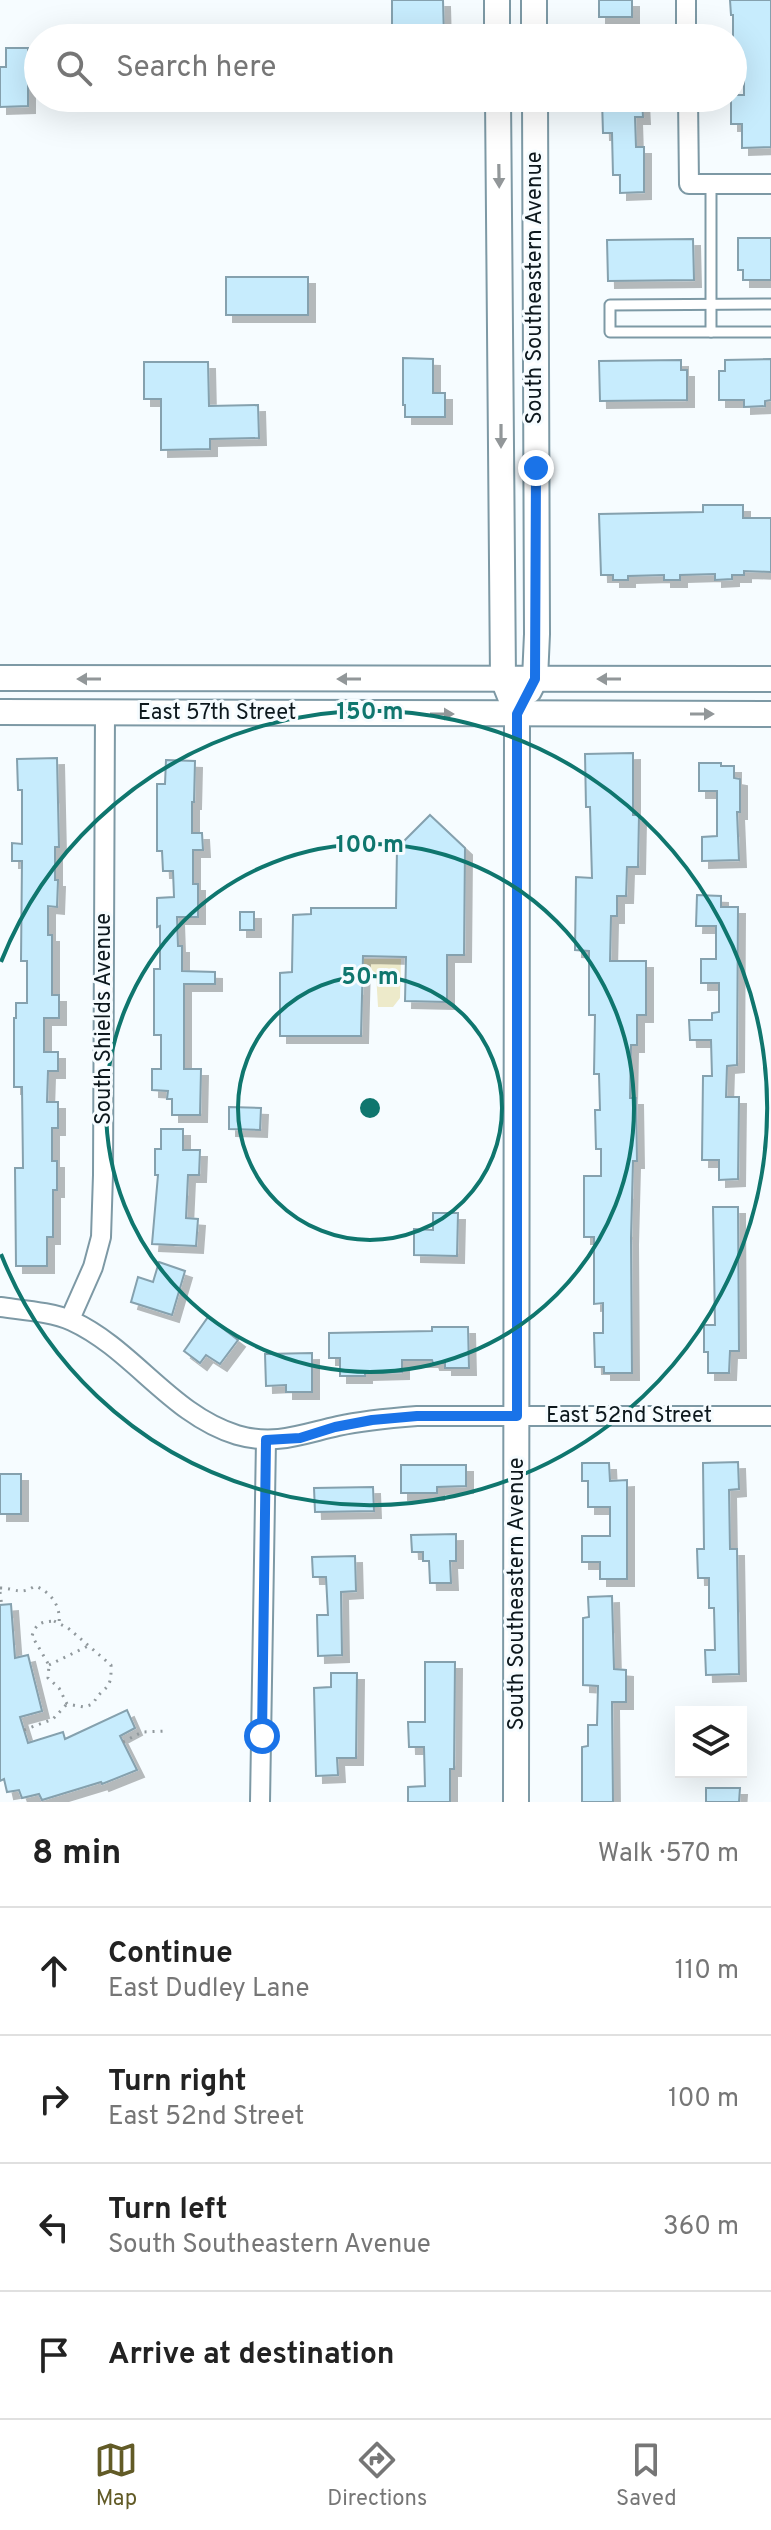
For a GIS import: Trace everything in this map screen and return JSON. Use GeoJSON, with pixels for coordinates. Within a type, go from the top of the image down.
{"type":"FeatureCollection","features":[{"type":"Feature","properties":{"kind":"main road"},"geometry":{"type":"LineString","coordinates":[[497,0],[497,24]]}},
{"type":"Feature","properties":{"kind":"main road"},"geometry":{"type":"LineString","coordinates":[[534,0],[534,24]]}},
{"type":"Feature","properties":{"kind":"main road","name":"South Southeastern Avenue"},"geometry":{"type":"LineString","coordinates":[[498,112],[503,679],[517,714],[516,1802]]}},
{"type":"Feature","properties":{"kind":"main road","name":"South Southeastern Avenue"},"geometry":{"type":"LineString","coordinates":[[517,714],[535,679],[535,112]]}},
{"type":"Feature","properties":{"kind":"main road","name":"East 57th Street"},"geometry":{"type":"LineString","coordinates":[[0,678],[771,679]]}},
{"type":"Feature","properties":{"kind":"main road","name":"East 57th Street"},"geometry":{"type":"LineString","coordinates":[[0,712],[771,714]]}},
{"type":"Feature","properties":{"kind":"street"},"geometry":{"type":"LineString","coordinates":[[686,0],[686,24]]}},
{"type":"Feature","properties":{"kind":"street"},"geometry":{"type":"LineString","coordinates":[[688,112],[689,184],[771,184]]}},
{"type":"Feature","properties":{"kind":"street","name":"South Shields Avenue"},"geometry":{"type":"LineString","coordinates":[[70,1319],[93,1267],[101,1237],[105,712]]}},
{"type":"Feature","properties":{"kind":"street","name":"East 52nd Street"},"geometry":{"type":"LineString","coordinates":[[0,1307],[70,1319],[96,1335],[198,1418],[237,1435],[266,1440],[300,1438],[372,1420],[417,1416],[771,1416]]}},
{"type":"Feature","properties":{"kind":"street"},"geometry":{"type":"LineString","coordinates":[[260,1802],[266,1440]]}},
{"type":"Feature","properties":{"kind":"lane"},"geometry":{"type":"LineString","coordinates":[[711,184],[711,332]]}},
{"type":"Feature","properties":{"kind":"lane"},"geometry":{"type":"LineString","coordinates":[[771,304],[610,305],[610,332],[771,332]]}},
{"type":"Feature","properties":{"kind":"path"},"geometry":{"type":"LineString","coordinates":[[2,1607],[0,1590],[7,1588],[25,1592],[35,1586],[42,1588],[58,1604],[59,1623]]}},
{"type":"Feature","properties":{"kind":"path"},"geometry":{"type":"LineString","coordinates":[[54,1621],[68,1628],[111,1665],[108,1688],[96,1696],[93,1704],[84,1707],[67,1704],[59,1688],[48,1678],[49,1665],[32,1636],[41,1622],[54,1621]]}},
{"type":"Feature","properties":{"kind":"path"},"geometry":{"type":"LineString","coordinates":[[49,1665],[88,1646]]}},
{"type":"Feature","properties":{"kind":"path"},"geometry":{"type":"LineString","coordinates":[[24,1730],[53,1719],[67,1704]]}},
{"type":"Feature","properties":{"kind":"path"},"geometry":{"type":"LineString","coordinates":[[123,1742],[142,1732],[166,1731]]}},
{"type":"Feature","properties":{"kind":"shaded area"},"geometry":{"type":"Polygon","coordinates":[[[361,959],[401,959],[400,998],[393,1007],[378,1007],[376,973],[361,963],[361,959]]]}},
{"type":"Feature","properties":{"kind":"building"},"geometry":{"type":"Polygon","coordinates":[[[392,0],[443,0],[444,24],[392,24],[392,0]]]}},
{"type":"Feature","properties":{"kind":"building"},"geometry":{"type":"Polygon","coordinates":[[[599,0],[632,0],[632,17],[599,17],[599,0]]]}},
{"type":"Feature","properties":{"kind":"building"},"geometry":{"type":"Polygon","coordinates":[[[730,0],[771,0],[771,147],[742,148],[742,124],[731,124],[731,112],[747,112],[747,24],[733,24],[730,0]]]}},
{"type":"Feature","properties":{"kind":"building"},"geometry":{"type":"Polygon","coordinates":[[[6,48],[24,48],[24,106],[0,107],[0,67],[6,67],[6,48]]]}},
{"type":"Feature","properties":{"kind":"building"},"geometry":{"type":"Polygon","coordinates":[[[602,112],[643,112],[643,117],[635,117],[636,147],[644,147],[644,192],[620,193],[620,175],[613,175],[612,133],[603,133],[602,112]]]}},
{"type":"Feature","properties":{"kind":"building"},"geometry":{"type":"Polygon","coordinates":[[[738,238],[771,238],[771,280],[743,280],[743,270],[738,270],[738,238]]]}},
{"type":"Feature","properties":{"kind":"building"},"geometry":{"type":"Polygon","coordinates":[[[693,239],[694,280],[608,281],[607,240],[693,239]]]}},
{"type":"Feature","properties":{"kind":"building"},"geometry":{"type":"Polygon","coordinates":[[[226,277],[308,277],[308,315],[226,315],[226,277]]]}},
{"type":"Feature","properties":{"kind":"building"},"geometry":{"type":"Polygon","coordinates":[[[403,358],[433,359],[433,393],[445,393],[445,417],[405,417],[403,358]]]}},
{"type":"Feature","properties":{"kind":"building"},"geometry":{"type":"Polygon","coordinates":[[[771,359],[771,400],[765,401],[765,406],[744,407],[744,400],[719,400],[719,371],[725,371],[725,360],[771,359]]]}},
{"type":"Feature","properties":{"kind":"building"},"geometry":{"type":"Polygon","coordinates":[[[681,360],[681,370],[687,370],[687,400],[600,401],[599,361],[681,360]]]}},
{"type":"Feature","properties":{"kind":"building"},"geometry":{"type":"Polygon","coordinates":[[[144,362],[208,362],[209,406],[258,405],[259,438],[210,439],[210,449],[161,450],[161,399],[144,399],[144,362]]]}},
{"type":"Feature","properties":{"kind":"building"},"geometry":{"type":"Polygon","coordinates":[[[703,505],[743,505],[743,518],[771,518],[771,572],[744,571],[744,575],[732,575],[732,579],[715,580],[715,574],[680,575],[680,580],[664,580],[664,575],[628,576],[628,580],[613,580],[613,575],[601,575],[599,514],[703,512],[703,505]]]}},
{"type":"Feature","properties":{"kind":"building"},"geometry":{"type":"Polygon","coordinates":[[[633,753],[633,815],[639,815],[638,867],[627,867],[626,896],[617,896],[617,916],[611,916],[610,961],[646,961],[646,1015],[637,1015],[637,1045],[631,1045],[630,1098],[636,1098],[637,1161],[633,1161],[631,1238],[632,1373],[604,1373],[604,1367],[595,1367],[594,1333],[603,1333],[603,1303],[594,1304],[594,1237],[584,1237],[584,1176],[601,1176],[601,1149],[596,1149],[595,1110],[600,1110],[599,1074],[594,1074],[595,1015],[589,1015],[589,951],[575,950],[576,877],[592,878],[585,754],[633,753]]]}},
{"type":"Feature","properties":{"kind":"building"},"geometry":{"type":"Polygon","coordinates":[[[57,758],[57,907],[48,906],[48,935],[52,935],[52,995],[59,995],[59,1018],[44,1018],[44,1052],[58,1052],[58,1071],[48,1071],[47,1102],[58,1102],[58,1128],[52,1128],[52,1161],[57,1161],[57,1190],[53,1190],[53,1237],[47,1237],[47,1266],[16,1266],[15,1168],[23,1168],[22,1087],[14,1087],[14,1018],[16,1003],[27,1003],[27,961],[21,961],[22,861],[12,861],[12,843],[22,844],[22,790],[18,790],[17,759],[57,758]]]}},
{"type":"Feature","properties":{"kind":"building"},"geometry":{"type":"Polygon","coordinates":[[[166,760],[195,761],[192,833],[202,833],[203,850],[193,850],[193,884],[198,884],[198,917],[177,917],[182,971],[215,972],[215,984],[184,984],[184,1069],[201,1069],[200,1115],[172,1115],[172,1099],[167,1099],[168,1091],[152,1090],[152,1069],[161,1069],[161,1035],[154,1035],[154,969],[160,969],[157,898],[174,897],[173,871],[163,871],[162,851],[157,851],[157,784],[165,784],[166,760]]]}},
{"type":"Feature","properties":{"kind":"building"},"geometry":{"type":"Polygon","coordinates":[[[699,763],[734,766],[734,778],[740,779],[740,812],[737,812],[739,860],[702,861],[702,837],[717,836],[717,791],[699,791],[699,763]]]}},
{"type":"Feature","properties":{"kind":"building"},"geometry":{"type":"Polygon","coordinates":[[[430,815],[465,848],[464,955],[447,955],[447,1002],[405,1001],[406,957],[363,956],[361,1036],[280,1036],[280,973],[292,972],[293,915],[311,914],[311,908],[396,908],[397,848],[430,815]]]}},
{"type":"Feature","properties":{"kind":"building"},"geometry":{"type":"Polygon","coordinates":[[[697,895],[721,896],[721,907],[738,907],[737,1065],[727,1066],[726,1097],[739,1097],[738,1179],[719,1180],[719,1160],[702,1160],[703,1076],[712,1076],[711,1040],[690,1040],[689,1020],[712,1020],[712,1013],[719,1012],[719,983],[701,983],[701,959],[716,959],[716,926],[696,926],[697,895]]]}},
{"type":"Feature","properties":{"kind":"building"},"geometry":{"type":"Polygon","coordinates":[[[240,912],[254,912],[254,930],[240,930],[240,912]]]}},
{"type":"Feature","properties":{"kind":"building"},"geometry":{"type":"Polygon","coordinates":[[[229,1107],[261,1108],[260,1130],[229,1129],[229,1107]]]}},
{"type":"Feature","properties":{"kind":"building"},"geometry":{"type":"Polygon","coordinates":[[[161,1129],[183,1129],[183,1150],[200,1150],[199,1175],[188,1175],[186,1218],[198,1219],[196,1246],[152,1244],[158,1175],[155,1175],[155,1149],[161,1149],[161,1129]]]}},
{"type":"Feature","properties":{"kind":"building"},"geometry":{"type":"Polygon","coordinates":[[[713,1207],[738,1207],[739,1351],[730,1351],[729,1373],[708,1373],[708,1352],[704,1352],[704,1325],[715,1325],[713,1207]]]}},
{"type":"Feature","properties":{"kind":"building"},"geometry":{"type":"Polygon","coordinates":[[[433,1213],[458,1213],[457,1256],[414,1255],[414,1229],[433,1230],[433,1213]]]}},
{"type":"Feature","properties":{"kind":"building"},"geometry":{"type":"Polygon","coordinates":[[[159,1262],[185,1271],[172,1315],[131,1302],[138,1277],[153,1282],[159,1262]]]}},
{"type":"Feature","properties":{"kind":"building"},"geometry":{"type":"Polygon","coordinates":[[[208,1317],[238,1340],[220,1364],[206,1355],[200,1363],[184,1351],[208,1317]]]}},
{"type":"Feature","properties":{"kind":"building"},"geometry":{"type":"Polygon","coordinates":[[[432,1327],[468,1327],[469,1368],[445,1368],[445,1363],[433,1363],[432,1360],[402,1360],[402,1372],[340,1376],[340,1358],[329,1358],[329,1333],[432,1331],[432,1327]]]}},
{"type":"Feature","properties":{"kind":"building"},"geometry":{"type":"Polygon","coordinates":[[[312,1353],[312,1392],[286,1392],[286,1385],[266,1386],[265,1354],[312,1353]]]}},
{"type":"Feature","properties":{"kind":"building"},"geometry":{"type":"Polygon","coordinates":[[[738,1462],[739,1489],[729,1490],[730,1549],[737,1549],[739,1674],[706,1675],[705,1650],[715,1650],[714,1608],[709,1608],[709,1578],[698,1578],[697,1549],[704,1549],[703,1463],[738,1462]]]}},
{"type":"Feature","properties":{"kind":"building"},"geometry":{"type":"Polygon","coordinates":[[[582,1463],[609,1463],[610,1481],[627,1480],[627,1579],[600,1579],[600,1562],[582,1562],[582,1536],[610,1536],[610,1507],[588,1507],[588,1481],[582,1481],[582,1463]]]}},
{"type":"Feature","properties":{"kind":"building"},"geometry":{"type":"Polygon","coordinates":[[[401,1465],[466,1465],[466,1486],[437,1487],[437,1493],[401,1493],[401,1465]]]}},
{"type":"Feature","properties":{"kind":"building"},"geometry":{"type":"Polygon","coordinates":[[[0,1474],[21,1474],[21,1514],[0,1514],[0,1474]]]}},
{"type":"Feature","properties":{"kind":"building"},"geometry":{"type":"Polygon","coordinates":[[[373,1487],[374,1511],[315,1512],[314,1488],[373,1487]]]}},
{"type":"Feature","properties":{"kind":"building"},"geometry":{"type":"Polygon","coordinates":[[[456,1534],[456,1561],[450,1561],[451,1583],[430,1583],[429,1561],[423,1561],[423,1552],[412,1552],[411,1535],[456,1534]]]}},
{"type":"Feature","properties":{"kind":"building"},"geometry":{"type":"Polygon","coordinates":[[[355,1556],[356,1591],[341,1592],[342,1655],[318,1656],[317,1615],[328,1615],[326,1577],[313,1577],[312,1557],[355,1556]]]}},
{"type":"Feature","properties":{"kind":"building"},"geometry":{"type":"Polygon","coordinates":[[[612,1596],[614,1669],[626,1670],[626,1702],[612,1702],[613,1802],[582,1802],[582,1747],[588,1746],[588,1725],[597,1725],[598,1686],[583,1685],[583,1618],[589,1617],[588,1597],[612,1596]]]}},
{"type":"Feature","properties":{"kind":"building"},"geometry":{"type":"Polygon","coordinates":[[[11,1604],[15,1658],[28,1655],[42,1711],[20,1717],[28,1743],[63,1732],[65,1739],[127,1710],[135,1728],[120,1736],[137,1770],[102,1784],[42,1800],[39,1794],[22,1798],[19,1790],[7,1792],[4,1779],[0,1781],[0,1605],[11,1604]]]}},
{"type":"Feature","properties":{"kind":"building"},"geometry":{"type":"Polygon","coordinates":[[[425,1662],[455,1662],[454,1769],[450,1769],[450,1802],[408,1802],[408,1787],[425,1786],[424,1747],[409,1747],[408,1722],[425,1722],[425,1662]]]}},
{"type":"Feature","properties":{"kind":"building"},"geometry":{"type":"Polygon","coordinates":[[[331,1673],[357,1673],[356,1758],[337,1758],[338,1775],[316,1776],[314,1688],[331,1687],[331,1673]]]}},
{"type":"Feature","properties":{"kind":"building"},"geometry":{"type":"Polygon","coordinates":[[[706,1788],[740,1788],[739,1802],[706,1802],[706,1788]]]}},
{"type":"Feature","properties":{"kind":"route"},"geometry":{"type":"LineString","coordinates":[[262,1736],[266,1440],[300,1438],[372,1420],[417,1416],[517,1416],[517,714],[535,679],[536,468]]}}]}
